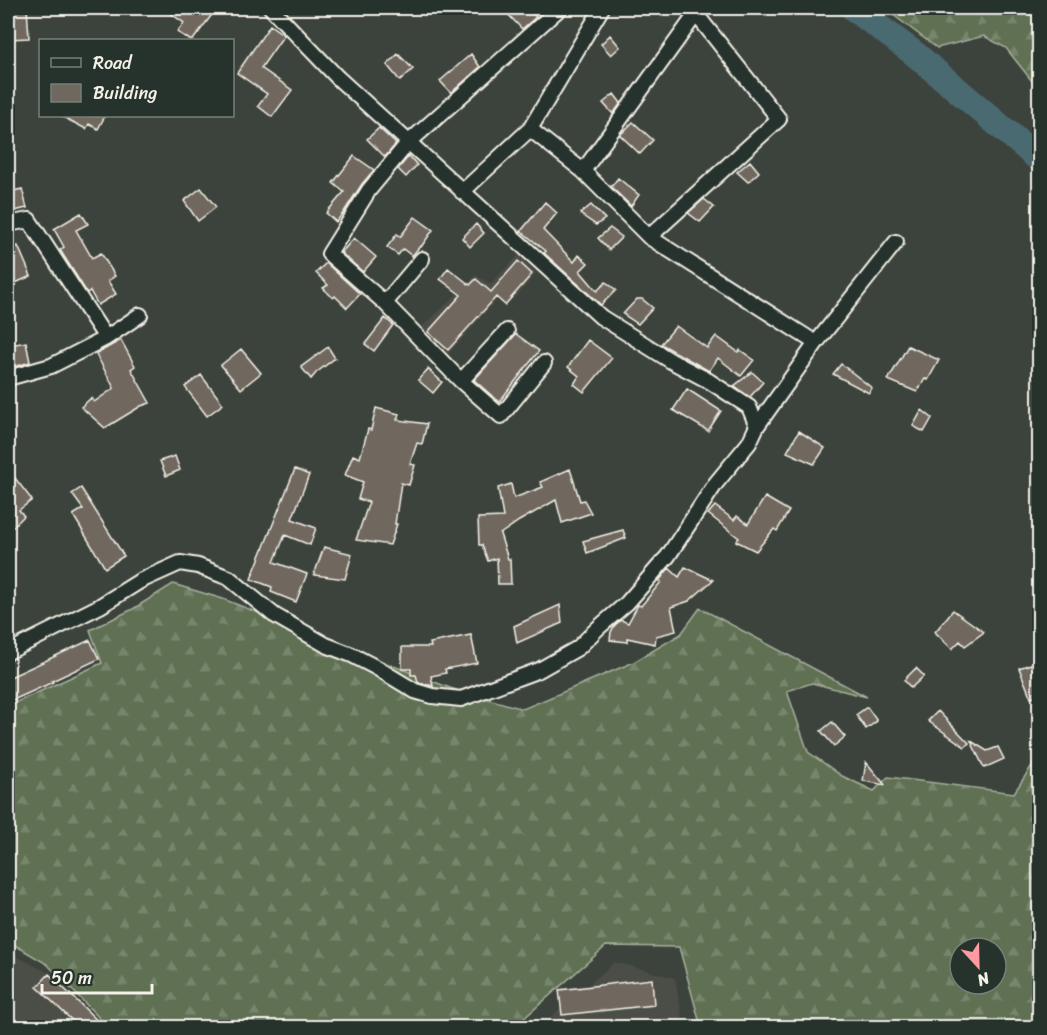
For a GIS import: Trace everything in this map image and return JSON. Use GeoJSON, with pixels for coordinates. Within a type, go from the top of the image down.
{"type":"FeatureCollection","features":[{"type":"Feature","properties":{"kind":"street"},"geometry":{"type":"LineString","coordinates":[[271,8],[338,78],[601,317],[671,361],[710,381],[749,407],[758,426]]}},
{"type":"Feature","properties":{"kind":"street"},"geometry":{"type":"LineString","coordinates":[[544,363],[501,416],[461,381],[385,303],[329,254],[369,190],[408,143],[560,8]]}},
{"type":"Feature","properties":{"kind":"street"},"geometry":{"type":"LineString","coordinates":[[462,192],[530,129],[598,9]]}},
{"type":"Feature","properties":{"kind":"street"},"geometry":{"type":"LineString","coordinates":[[583,171],[691,11],[779,119],[649,237]]}},
{"type":"Feature","properties":{"kind":"street"},"geometry":{"type":"LineString","coordinates":[[530,129],[583,171],[649,237],[816,343]]}},
{"type":"Feature","properties":{"kind":"street"},"geometry":{"type":"LineString","coordinates":[[8,224],[29,220],[106,338]]}},
{"type":"Feature","properties":{"kind":"street"},"geometry":{"type":"LineString","coordinates":[[8,652],[100,606],[140,581],[180,563],[198,566],[229,578],[274,615],[326,645],[377,668],[415,691],[432,696],[461,699],[539,670],[578,648],[627,603],[668,556],[716,483],[749,443],[758,426],[816,343],[896,242]]}},
{"type":"Feature","properties":{"kind":"street"},"geometry":{"type":"LineString","coordinates":[[385,303],[422,259]]}},
{"type":"Feature","properties":{"kind":"street"},"geometry":{"type":"LineString","coordinates":[[8,378],[51,366],[106,338],[140,315]]}},
{"type":"Feature","properties":{"kind":"street"},"geometry":{"type":"LineString","coordinates":[[461,381],[507,331]]}},
{"type":"Feature","properties":{"kind":"shaded area"},"geometry":{"type":"Polygon","coordinates":[[[519,255],[536,273],[516,297],[506,289],[448,354],[419,330],[460,293],[476,275],[490,284],[519,255]]]}},
{"type":"Feature","properties":{"kind":"shaded area"},"geometry":{"type":"Polygon","coordinates":[[[8,952],[49,973],[106,1027],[8,1027],[8,952]]]}},
{"type":"Feature","properties":{"kind":"shaded area"},"geometry":{"type":"Polygon","coordinates":[[[615,962],[675,978],[684,1027],[538,1028],[615,962]]]}},
{"type":"Feature","properties":{"kind":"green space"},"geometry":{"type":"Polygon","coordinates":[[[884,8],[1039,8],[1039,90],[1006,48],[984,36],[937,48],[884,8]]]}},
{"type":"Feature","properties":{"kind":"green space"},"geometry":{"type":"Polygon","coordinates":[[[173,584],[223,599],[450,688],[523,709],[634,662],[681,634],[700,608],[867,697],[812,683],[787,691],[808,752],[842,776],[874,791],[888,777],[1014,793],[1039,755],[1039,1027],[701,1027],[679,947],[606,946],[514,1027],[108,1027],[47,964],[8,941],[8,706],[102,663],[90,630],[133,609],[173,584]]]}},
{"type":"Feature","properties":{"kind":"building"},"geometry":{"type":"Polygon","coordinates":[[[8,8],[27,8],[29,38],[8,39],[8,8]]]}},
{"type":"Feature","properties":{"kind":"building"},"geometry":{"type":"Polygon","coordinates":[[[163,8],[217,8],[194,39],[188,39],[177,32],[184,23],[163,8]]]}},
{"type":"Feature","properties":{"kind":"building"},"geometry":{"type":"Polygon","coordinates":[[[502,8],[527,8],[536,17],[522,29],[502,8]]]}},
{"type":"Feature","properties":{"kind":"building"},"geometry":{"type":"Polygon","coordinates":[[[270,25],[284,35],[261,68],[292,90],[272,117],[258,106],[267,94],[237,73],[270,25]]]}},
{"type":"Feature","properties":{"kind":"building"},"geometry":{"type":"Polygon","coordinates":[[[610,35],[620,47],[611,55],[601,44],[610,35]]]}},
{"type":"Feature","properties":{"kind":"building"},"geometry":{"type":"Polygon","coordinates":[[[398,54],[413,69],[400,81],[387,65],[398,54]]]}},
{"type":"Feature","properties":{"kind":"building"},"geometry":{"type":"Polygon","coordinates":[[[471,54],[480,67],[451,93],[440,81],[471,54]]]}},
{"type":"Feature","properties":{"kind":"building"},"geometry":{"type":"Polygon","coordinates":[[[614,94],[621,103],[613,114],[603,103],[614,94]]]}},
{"type":"Feature","properties":{"kind":"building"},"geometry":{"type":"Polygon","coordinates":[[[63,117],[104,117],[98,129],[89,124],[86,129],[63,117]]]}},
{"type":"Feature","properties":{"kind":"building"},"geometry":{"type":"Polygon","coordinates":[[[633,122],[653,140],[640,154],[620,135],[633,122]]]}},
{"type":"Feature","properties":{"kind":"building"},"geometry":{"type":"Polygon","coordinates":[[[379,128],[396,144],[385,157],[367,139],[379,128]]]}},
{"type":"Feature","properties":{"kind":"building"},"geometry":{"type":"Polygon","coordinates":[[[354,156],[374,170],[336,222],[326,213],[344,192],[333,183],[354,156]]]}},
{"type":"Feature","properties":{"kind":"building"},"geometry":{"type":"Polygon","coordinates":[[[409,156],[417,165],[406,177],[398,169],[409,156]]]}},
{"type":"Feature","properties":{"kind":"building"},"geometry":{"type":"Polygon","coordinates":[[[750,161],[759,172],[748,182],[737,172],[750,161]]]}},
{"type":"Feature","properties":{"kind":"building"},"geometry":{"type":"Polygon","coordinates":[[[618,178],[639,195],[631,206],[611,187],[618,178]]]}},
{"type":"Feature","properties":{"kind":"building"},"geometry":{"type":"Polygon","coordinates":[[[201,188],[216,207],[198,221],[184,201],[201,188]]]}},
{"type":"Feature","properties":{"kind":"building"},"geometry":{"type":"Polygon","coordinates":[[[22,189],[27,208],[14,211],[9,192],[22,189]]]}},
{"type":"Feature","properties":{"kind":"building"},"geometry":{"type":"Polygon","coordinates":[[[704,199],[714,207],[700,222],[688,213],[704,199]]]}},
{"type":"Feature","properties":{"kind":"building"},"geometry":{"type":"Polygon","coordinates":[[[545,202],[557,213],[543,230],[574,262],[579,255],[588,263],[580,271],[597,291],[606,282],[616,290],[601,305],[544,253],[546,251],[521,231],[545,202]]]}},
{"type":"Feature","properties":{"kind":"building"},"geometry":{"type":"Polygon","coordinates":[[[591,205],[605,219],[596,225],[580,214],[591,205]]]}},
{"type":"Feature","properties":{"kind":"building"},"geometry":{"type":"Polygon","coordinates":[[[81,213],[88,224],[76,230],[92,258],[101,253],[115,276],[108,281],[116,294],[98,305],[90,291],[87,293],[60,250],[64,247],[54,229],[81,213]]]}},
{"type":"Feature","properties":{"kind":"building"},"geometry":{"type":"Polygon","coordinates":[[[415,217],[433,230],[412,256],[403,249],[398,255],[387,247],[397,234],[400,237],[415,217]]]}},
{"type":"Feature","properties":{"kind":"building"},"geometry":{"type":"Polygon","coordinates":[[[476,224],[484,233],[470,247],[462,238],[476,224]]]}},
{"type":"Feature","properties":{"kind":"building"},"geometry":{"type":"Polygon","coordinates":[[[610,228],[622,237],[609,250],[598,238],[610,228]]]}},
{"type":"Feature","properties":{"kind":"building"},"geometry":{"type":"Polygon","coordinates":[[[354,238],[376,257],[363,272],[341,253],[354,238]]]}},
{"type":"Feature","properties":{"kind":"building"},"geometry":{"type":"Polygon","coordinates":[[[18,246],[31,276],[11,285],[8,277],[8,250],[18,246]]]}},
{"type":"Feature","properties":{"kind":"building"},"geometry":{"type":"Polygon","coordinates":[[[518,261],[532,274],[505,305],[496,297],[448,350],[428,332],[461,295],[440,279],[448,268],[470,285],[476,279],[491,292],[518,261]]]}},
{"type":"Feature","properties":{"kind":"building"},"geometry":{"type":"Polygon","coordinates":[[[326,263],[360,294],[347,308],[323,288],[328,285],[316,273],[326,263]]]}},
{"type":"Feature","properties":{"kind":"building"},"geometry":{"type":"Polygon","coordinates":[[[637,299],[642,299],[653,308],[638,324],[623,314],[637,299]]]}},
{"type":"Feature","properties":{"kind":"building"},"geometry":{"type":"Polygon","coordinates":[[[385,318],[393,325],[374,351],[365,344],[385,318]]]}},
{"type":"Feature","properties":{"kind":"building"},"geometry":{"type":"Polygon","coordinates":[[[676,326],[707,348],[716,336],[754,360],[741,376],[718,358],[709,371],[661,344],[676,326]]]}},
{"type":"Feature","properties":{"kind":"building"},"geometry":{"type":"Polygon","coordinates":[[[516,334],[539,351],[499,402],[474,380],[516,334]]]}},
{"type":"Feature","properties":{"kind":"building"},"geometry":{"type":"Polygon","coordinates":[[[121,340],[135,366],[131,369],[150,403],[105,428],[81,407],[91,398],[94,402],[114,388],[96,354],[121,340]]]}},
{"type":"Feature","properties":{"kind":"building"},"geometry":{"type":"Polygon","coordinates":[[[588,340],[612,358],[584,392],[574,384],[579,376],[568,367],[588,340]]]}},
{"type":"Feature","properties":{"kind":"building"},"geometry":{"type":"Polygon","coordinates":[[[26,342],[30,362],[14,367],[10,345],[26,342]]]}},
{"type":"Feature","properties":{"kind":"building"},"geometry":{"type":"Polygon","coordinates":[[[908,346],[939,360],[928,380],[925,379],[917,392],[888,380],[908,346]]]}},
{"type":"Feature","properties":{"kind":"building"},"geometry":{"type":"Polygon","coordinates":[[[328,347],[335,358],[311,379],[301,367],[328,347]]]}},
{"type":"Feature","properties":{"kind":"building"},"geometry":{"type":"Polygon","coordinates":[[[241,349],[261,373],[241,389],[221,365],[241,349]]]}},
{"type":"Feature","properties":{"kind":"building"},"geometry":{"type":"Polygon","coordinates":[[[841,364],[872,388],[869,393],[833,374],[841,364]]]}},
{"type":"Feature","properties":{"kind":"building"},"geometry":{"type":"Polygon","coordinates":[[[428,369],[442,382],[433,393],[418,380],[428,369]]]}},
{"type":"Feature","properties":{"kind":"building"},"geometry":{"type":"Polygon","coordinates":[[[752,372],[763,382],[750,397],[734,386],[752,372]]]}},
{"type":"Feature","properties":{"kind":"building"},"geometry":{"type":"Polygon","coordinates":[[[201,375],[223,404],[207,416],[185,387],[201,375]]]}},
{"type":"Feature","properties":{"kind":"building"},"geometry":{"type":"Polygon","coordinates":[[[687,389],[721,411],[708,431],[673,410],[687,389]]]}},
{"type":"Feature","properties":{"kind":"building"},"geometry":{"type":"Polygon","coordinates":[[[376,408],[399,414],[397,420],[427,424],[422,444],[417,443],[410,464],[415,465],[409,485],[401,483],[395,524],[397,524],[390,545],[356,540],[369,502],[358,499],[363,482],[345,475],[353,455],[360,458],[368,429],[371,430],[376,408]]]}},
{"type":"Feature","properties":{"kind":"building"},"geometry":{"type":"Polygon","coordinates":[[[922,410],[932,418],[924,432],[913,426],[922,410]]]}},
{"type":"Feature","properties":{"kind":"building"},"geometry":{"type":"Polygon","coordinates":[[[799,431],[825,448],[814,464],[787,452],[799,431]]]}},
{"type":"Feature","properties":{"kind":"building"},"geometry":{"type":"Polygon","coordinates":[[[175,456],[180,470],[166,476],[160,461],[175,456]]]}},
{"type":"Feature","properties":{"kind":"building"},"geometry":{"type":"Polygon","coordinates":[[[8,469],[32,500],[19,510],[24,516],[8,532],[8,469]]]}},
{"type":"Feature","properties":{"kind":"building"},"geometry":{"type":"Polygon","coordinates":[[[295,469],[309,475],[292,519],[316,528],[310,545],[285,535],[274,562],[307,574],[296,602],[271,592],[272,587],[251,579],[295,469]]]}},
{"type":"Feature","properties":{"kind":"building"},"geometry":{"type":"Polygon","coordinates":[[[570,469],[580,501],[584,500],[591,513],[562,523],[556,500],[500,534],[508,559],[510,559],[511,584],[498,584],[497,558],[488,561],[482,545],[479,545],[478,518],[503,517],[498,488],[511,484],[514,498],[543,487],[540,482],[570,469]]]}},
{"type":"Feature","properties":{"kind":"building"},"geometry":{"type":"Polygon","coordinates":[[[81,488],[124,556],[105,568],[73,515],[83,509],[72,494],[81,488]]]}},
{"type":"Feature","properties":{"kind":"building"},"geometry":{"type":"Polygon","coordinates":[[[765,497],[789,511],[777,531],[774,529],[756,551],[736,541],[739,538],[708,514],[715,506],[734,520],[737,516],[748,524],[765,497]]]}},
{"type":"Feature","properties":{"kind":"building"},"geometry":{"type":"Polygon","coordinates":[[[623,530],[626,538],[587,553],[583,541],[623,530]]]}},
{"type":"Feature","properties":{"kind":"building"},"geometry":{"type":"Polygon","coordinates":[[[324,547],[352,554],[345,579],[314,575],[324,547]]]}},
{"type":"Feature","properties":{"kind":"building"},"geometry":{"type":"Polygon","coordinates":[[[685,567],[713,580],[689,601],[671,607],[676,631],[656,636],[655,644],[627,638],[627,642],[610,640],[615,625],[621,620],[628,623],[638,605],[641,606],[661,582],[659,581],[669,568],[679,577],[685,567]]]}},
{"type":"Feature","properties":{"kind":"building"},"geometry":{"type":"Polygon","coordinates":[[[560,605],[562,623],[517,643],[514,626],[560,605]]]}},
{"type":"Feature","properties":{"kind":"building"},"geometry":{"type":"Polygon","coordinates":[[[953,610],[984,632],[965,646],[960,641],[952,649],[935,632],[953,610]]]}},
{"type":"Feature","properties":{"kind":"building"},"geometry":{"type":"Polygon","coordinates":[[[471,635],[477,663],[445,669],[446,673],[431,676],[433,686],[418,682],[416,675],[411,675],[411,669],[402,669],[402,647],[431,647],[430,643],[471,635]]]}},
{"type":"Feature","properties":{"kind":"building"},"geometry":{"type":"Polygon","coordinates":[[[90,640],[99,659],[11,701],[8,692],[8,678],[90,640]]]}},
{"type":"Feature","properties":{"kind":"building"},"geometry":{"type":"Polygon","coordinates":[[[1031,664],[1040,683],[1040,694],[1031,698],[1019,668],[1031,664]]]}},
{"type":"Feature","properties":{"kind":"building"},"geometry":{"type":"Polygon","coordinates":[[[916,668],[924,676],[911,688],[904,680],[916,668]]]}},
{"type":"Feature","properties":{"kind":"building"},"geometry":{"type":"Polygon","coordinates":[[[867,707],[877,721],[866,729],[856,715],[867,707]]]}},
{"type":"Feature","properties":{"kind":"building"},"geometry":{"type":"Polygon","coordinates":[[[938,711],[969,743],[965,747],[928,721],[938,711]]]}},
{"type":"Feature","properties":{"kind":"building"},"geometry":{"type":"Polygon","coordinates":[[[832,722],[845,737],[834,746],[821,731],[832,722]]]}},
{"type":"Feature","properties":{"kind":"building"},"geometry":{"type":"Polygon","coordinates":[[[971,741],[987,751],[998,747],[1004,759],[984,768],[971,741]]]}},
{"type":"Feature","properties":{"kind":"building"},"geometry":{"type":"Polygon","coordinates":[[[866,762],[885,785],[863,781],[866,762]]]}},
{"type":"Feature","properties":{"kind":"building"},"geometry":{"type":"Polygon","coordinates":[[[49,974],[105,1028],[80,1028],[37,987],[49,974]]]}},
{"type":"Feature","properties":{"kind":"building"},"geometry":{"type":"Polygon","coordinates":[[[652,979],[654,1005],[562,1015],[559,990],[652,979]]]}},
{"type":"Feature","properties":{"kind":"waterway"},"geometry":{"type":"LineString","coordinates":[[853,8],[915,54],[1040,160]]}}]}
